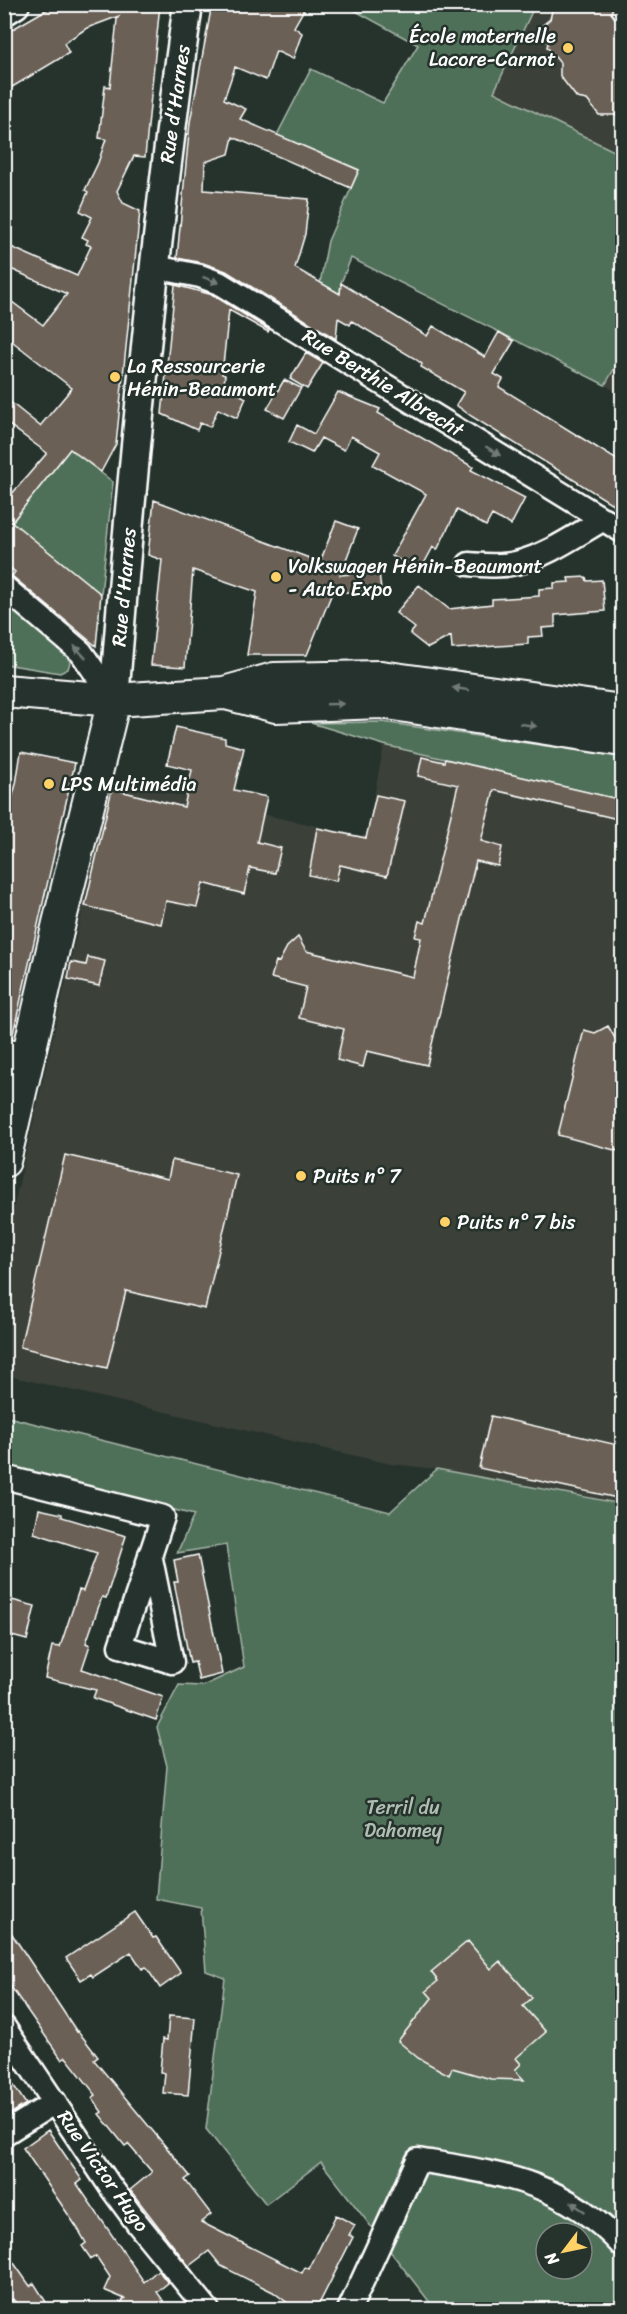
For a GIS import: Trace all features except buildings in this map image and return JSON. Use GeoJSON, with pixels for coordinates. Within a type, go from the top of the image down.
{"type":"FeatureCollection","features":[{"type":"Feature","properties":{"kind":"main road"},"geometry":{"type":"LineString","coordinates":[[4,691],[114,700],[224,693],[274,679],[381,677],[622,711]]}},
{"type":"Feature","properties":{"kind":"main road"},"geometry":{"type":"LineString","coordinates":[[224,693],[276,706],[381,702],[622,740]]}},
{"type":"Feature","properties":{"kind":"main road","name":"Rue d'Harnes"},"geometry":{"type":"LineString","coordinates":[[4,1161],[17,1052],[114,700]]}},
{"type":"Feature","properties":{"kind":"street"},"geometry":{"type":"LineString","coordinates":[[4,10],[15,4]]}},
{"type":"Feature","properties":{"kind":"street","name":"Rue d'Harnes"},"geometry":{"type":"LineString","coordinates":[[114,700],[155,267],[172,114],[189,4]]}},
{"type":"Feature","properties":{"kind":"street","name":"Rue Berthie Albrecht"},"geometry":{"type":"LineString","coordinates":[[155,267],[219,283],[613,525]]}},
{"type":"Feature","properties":{"kind":"street","name":"Rue Berthie Albrecht"},"geometry":{"type":"LineString","coordinates":[[469,564],[497,566],[515,564],[613,525]]}},
{"type":"Feature","properties":{"kind":"street"},"geometry":{"type":"LineString","coordinates":[[4,587],[81,652],[114,700]]}},
{"type":"Feature","properties":{"kind":"street"},"geometry":{"type":"LineString","coordinates":[[4,1477],[163,1516],[150,1554]]}},
{"type":"Feature","properties":{"kind":"street","name":"Rue Victor Hugo"},"geometry":{"type":"LineString","coordinates":[[4,2027],[110,2186],[208,2310]]}},
{"type":"Feature","properties":{"kind":"street"},"geometry":{"type":"LineString","coordinates":[[4,2134],[55,2102]]}},
{"type":"Feature","properties":{"kind":"street"},"geometry":{"type":"LineString","coordinates":[[349,2310],[418,2160],[481,2170],[528,2182],[563,2196],[589,2214],[622,2245]]}},
{"type":"Feature","properties":{"kind":"shaded area","name":"École maternelle Lacore-Carnot"},"geometry":{"type":"Polygon","coordinates":[[[535,5],[622,5],[622,155],[494,92],[535,5]]]}},
{"type":"Feature","properties":{"kind":"shaded area"},"geometry":{"type":"Polygon","coordinates":[[[622,355],[622,395],[605,385],[622,355]]]}},
{"type":"Feature","properties":{"kind":"shaded area"},"geometry":{"type":"Polygon","coordinates":[[[384,745],[622,800],[622,1504],[437,1469],[391,1464],[5,1375],[5,1244],[112,781],[366,837],[384,745]]]}},
{"type":"Feature","properties":{"kind":"green space"},"geometry":{"type":"Polygon","coordinates":[[[352,5],[535,5],[494,92],[622,155],[622,355],[605,385],[351,258],[341,283],[340,294],[320,283],[328,241],[359,170],[277,135],[311,69],[383,103],[418,45],[350,8],[352,5]]]}},
{"type":"Feature","properties":{"kind":"green space"},"geometry":{"type":"Polygon","coordinates":[[[70,449],[113,482],[101,594],[12,522],[70,449]]]}},
{"type":"Feature","properties":{"kind":"green space"},"geometry":{"type":"Polygon","coordinates":[[[4,601],[66,655],[70,662],[68,669],[60,673],[5,664],[4,601]]]}},
{"type":"Feature","properties":{"kind":"green space"},"geometry":{"type":"Polygon","coordinates":[[[382,722],[622,757],[622,800],[384,745],[311,723],[382,722]]]}},
{"type":"Feature","properties":{"kind":"green space","name":"Terril du Dahomey"},"geometry":{"type":"Polygon","coordinates":[[[4,1416],[390,1512],[437,1469],[622,1504],[622,2309],[435,2309],[321,2162],[266,2204],[206,2129],[225,1978],[206,1971],[201,1908],[156,1899],[167,1766],[157,1727],[179,1685],[203,1686],[244,1667],[226,1545],[177,1553],[194,1515],[5,1466],[4,1416]]]}},
{"type":"Feature","properties":{"kind":"place","name":"École maternelle Lacore-Carnot"},"geometry":{"type":"Point","coordinates":[568,48]}},
{"type":"Feature","properties":{"kind":"place","name":"La Ressourcerie Hénin-Beaumont"},"geometry":{"type":"Point","coordinates":[115,377]}},
{"type":"Feature","properties":{"kind":"place","name":"Volkswagen Hénin-Beaumont - Auto Expo"},"geometry":{"type":"Point","coordinates":[276,577]}},
{"type":"Feature","properties":{"kind":"place","name":"LPS Multimédia"},"geometry":{"type":"Point","coordinates":[49,784]}},
{"type":"Feature","properties":{"kind":"place","name":"Puits n° 7"},"geometry":{"type":"Point","coordinates":[301,1176]}},
{"type":"Feature","properties":{"kind":"place","name":"Puits n° 7 bis"},"geometry":{"type":"Point","coordinates":[445,1222]}}]}
